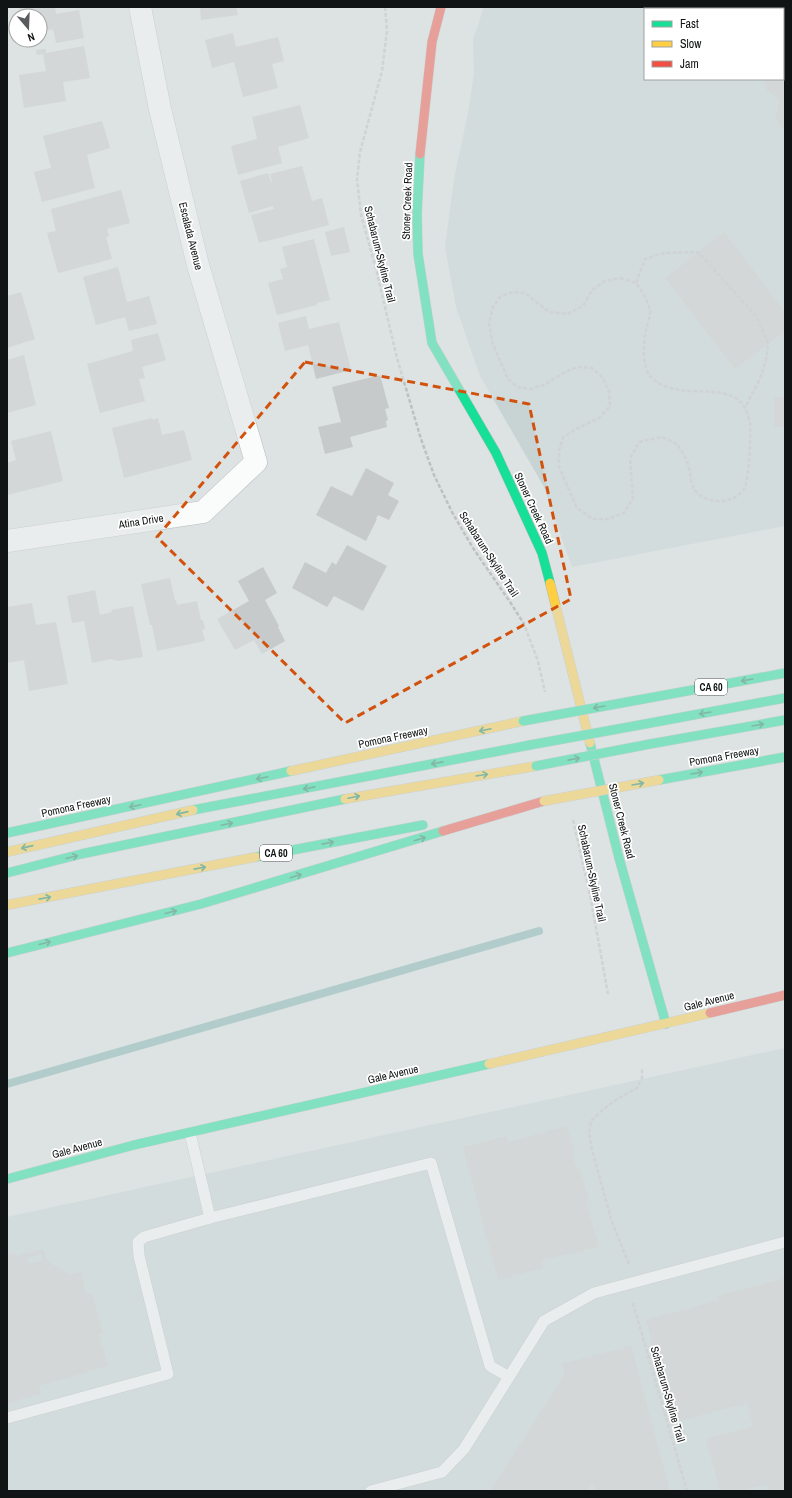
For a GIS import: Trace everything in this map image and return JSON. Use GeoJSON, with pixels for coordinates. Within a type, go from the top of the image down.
{"type":"FeatureCollection","features":[{"type":"Feature","properties":{"kind":"main road","name":"Stoner Creek Road"},"geometry":{"type":"LineString","coordinates":[[441,7],[432,42],[419,164],[417,215],[418,254],[432,343],[496,453],[542,553],[619,858],[666,1024]]}},
{"type":"Feature","properties":{"kind":"main road","name":"Pomona Freeway"},"geometry":{"type":"LineString","coordinates":[[7,833],[523,722],[785,673]]}},
{"type":"Feature","properties":{"kind":"main road"},"geometry":{"type":"LineString","coordinates":[[7,852],[217,805],[785,698]]}},
{"type":"Feature","properties":{"kind":"main road"},"geometry":{"type":"LineString","coordinates":[[7,873],[81,854],[373,793],[536,766],[785,720]]}},
{"type":"Feature","properties":{"kind":"main road","name":"Pomona Freeway"},"geometry":{"type":"LineString","coordinates":[[451,819],[785,757]]}},
{"type":"Feature","properties":{"kind":"main road"},"geometry":{"type":"LineString","coordinates":[[7,954],[201,904],[544,801]]}},
{"type":"Feature","properties":{"kind":"main road","name":"CA 60"},"geometry":{"type":"LineString","coordinates":[[7,905],[435,822]]}},
{"type":"Feature","properties":{"kind":"main road","name":"Gale Avenue"},"geometry":{"type":"LineString","coordinates":[[7,1179],[134,1145],[666,1024],[785,995]]}},
{"type":"Feature","properties":{"kind":"street","name":"Escalada Avenue"},"geometry":{"type":"LineString","coordinates":[[140,7],[160,110],[198,264],[256,462]]}},
{"type":"Feature","properties":{"kind":"street","name":"Atina Drive"},"geometry":{"type":"LineString","coordinates":[[7,541],[203,512],[256,462]]}},
{"type":"Feature","properties":{"kind":"lane"},"geometry":{"type":"LineString","coordinates":[[190,1132],[210,1218]]}},
{"type":"Feature","properties":{"kind":"lane"},"geometry":{"type":"LineString","coordinates":[[7,1418],[168,1374],[139,1256],[138,1242],[144,1237],[210,1218],[431,1163],[490,1366],[509,1377]]}},
{"type":"Feature","properties":{"kind":"lane"},"geometry":{"type":"LineString","coordinates":[[371,1491],[442,1472],[464,1450],[544,1321],[594,1293],[785,1242]]}},
{"type":"Feature","properties":{"kind":"path","name":"Schabarum-Skyline Trail"},"geometry":{"type":"LineString","coordinates":[[385,7],[387,31],[382,71],[360,152],[357,179],[361,215],[376,269],[397,358],[421,439],[434,475],[453,514],[473,548],[524,624],[538,660],[546,699]]}},
{"type":"Feature","properties":{"kind":"path"},"geometry":{"type":"LineString","coordinates":[[636,283],[645,259],[664,252],[698,252],[756,316],[768,343],[766,360],[760,379],[745,408]]}},
{"type":"Feature","properties":{"kind":"path"},"geometry":{"type":"LineString","coordinates":[[620,278],[636,283],[647,300],[650,313],[644,348],[645,362],[650,376],[662,386],[683,391],[721,392],[735,398],[745,408],[750,423],[749,474],[744,489],[733,499],[715,502],[704,498],[694,488],[688,463],[677,444],[662,437],[639,442],[630,459],[632,498],[624,512],[608,520],[593,519],[577,508],[559,467],[559,451],[563,437],[599,418],[610,406],[609,391],[602,377],[592,368],[577,368],[565,372],[544,384],[530,388],[517,387],[508,379],[492,342],[489,323],[493,307],[500,297],[512,292],[525,293],[549,312],[567,314],[583,306],[592,290],[605,281],[620,278]]}},
{"type":"Feature","properties":{"kind":"path","name":"Schabarum-Skyline Trail"},"geometry":{"type":"LineString","coordinates":[[571,815],[591,900],[608,994]]}},
{"type":"Feature","properties":{"kind":"path"},"geometry":{"type":"LineString","coordinates":[[629,1264],[612,1222],[588,1133],[591,1122],[600,1112],[617,1099],[637,1088],[642,1078],[642,1069]]}},
{"type":"Feature","properties":{"kind":"path","name":"Schabarum-Skyline Trail"},"geometry":{"type":"LineString","coordinates":[[633,1301],[687,1491]]}},
{"type":"Feature","properties":{"kind":"highlighted area"},"geometry":{"type":"Polygon","coordinates":[[[305,362],[529,404],[571,599],[345,723],[157,537],[305,362]]]}},
{"type":"Feature","properties":{"kind":"shaded area"},"geometry":{"type":"Polygon","coordinates":[[[484,7],[785,7],[785,526],[572,567],[544,487],[480,376],[456,307],[445,247],[454,179],[468,113],[474,74],[473,40],[484,7]]]}},
{"type":"Feature","properties":{"kind":"shaded area"},"geometry":{"type":"Polygon","coordinates":[[[785,1048],[785,1491],[7,1491],[7,1217],[785,1048]]]}},
{"type":"Feature","properties":{"kind":"building"},"geometry":{"type":"Polygon","coordinates":[[[55,7],[56,14],[79,10],[84,38],[56,43],[53,29],[48,30],[48,8],[19,8],[55,7]]]}},
{"type":"Feature","properties":{"kind":"building"},"geometry":{"type":"Polygon","coordinates":[[[200,7],[236,7],[238,15],[201,20],[200,7]]]}},
{"type":"Feature","properties":{"kind":"building"},"geometry":{"type":"Polygon","coordinates":[[[785,31],[785,129],[779,125],[777,121],[776,116],[779,102],[777,98],[766,89],[764,83],[765,80],[784,80],[785,31]]]}},
{"type":"Feature","properties":{"kind":"building"},"geometry":{"type":"Polygon","coordinates":[[[233,33],[236,47],[278,37],[284,61],[272,64],[278,88],[243,97],[234,62],[212,68],[205,40],[233,33]]]}},
{"type":"Feature","properties":{"kind":"building"},"geometry":{"type":"Polygon","coordinates":[[[84,46],[90,78],[63,82],[66,101],[24,108],[19,75],[46,71],[43,54],[37,55],[36,50],[46,49],[46,53],[84,46]]]}},
{"type":"Feature","properties":{"kind":"building"},"geometry":{"type":"Polygon","coordinates":[[[300,105],[309,138],[278,147],[282,163],[238,175],[231,146],[257,139],[252,117],[300,105]]]}},
{"type":"Feature","properties":{"kind":"building"},"geometry":{"type":"Polygon","coordinates":[[[102,121],[110,148],[87,155],[95,188],[42,202],[34,172],[51,168],[43,136],[102,121]]]}},
{"type":"Feature","properties":{"kind":"building"},"geometry":{"type":"Polygon","coordinates":[[[302,166],[312,201],[322,198],[329,225],[259,243],[251,215],[274,209],[273,206],[249,213],[240,181],[268,173],[272,182],[270,174],[302,166]]]}},
{"type":"Feature","properties":{"kind":"building"},"geometry":{"type":"Polygon","coordinates":[[[121,190],[130,223],[107,229],[109,236],[106,237],[112,259],[58,273],[47,233],[56,231],[51,209],[121,190]]]}},
{"type":"Feature","properties":{"kind":"building"},"geometry":{"type":"Polygon","coordinates":[[[344,227],[350,252],[331,256],[325,232],[344,227]]]}},
{"type":"Feature","properties":{"kind":"building"},"geometry":{"type":"Polygon","coordinates":[[[724,232],[785,312],[785,331],[735,369],[665,278],[724,232]]]}},
{"type":"Feature","properties":{"kind":"building"},"geometry":{"type":"Polygon","coordinates":[[[314,239],[330,300],[317,303],[317,305],[277,315],[268,283],[283,279],[280,269],[287,267],[282,247],[314,239]]]}},
{"type":"Feature","properties":{"kind":"building"},"geometry":{"type":"Polygon","coordinates":[[[118,267],[127,302],[149,296],[157,324],[129,331],[125,317],[96,325],[83,277],[118,267]]]}},
{"type":"Feature","properties":{"kind":"building"},"geometry":{"type":"Polygon","coordinates":[[[21,292],[35,339],[7,348],[7,296],[21,292]]]}},
{"type":"Feature","properties":{"kind":"building"},"geometry":{"type":"Polygon","coordinates":[[[306,316],[309,329],[339,322],[351,370],[316,379],[308,345],[285,351],[278,323],[306,316]]]}},
{"type":"Feature","properties":{"kind":"building"},"geometry":{"type":"Polygon","coordinates":[[[158,333],[166,360],[142,367],[145,378],[139,379],[145,401],[100,413],[87,364],[133,351],[131,340],[158,333]]]}},
{"type":"Feature","properties":{"kind":"building"},"geometry":{"type":"Polygon","coordinates":[[[24,355],[36,405],[7,413],[7,360],[24,355]]]}},
{"type":"Feature","properties":{"kind":"building"},"geometry":{"type":"Polygon","coordinates":[[[380,375],[389,408],[385,409],[388,420],[386,421],[387,427],[350,437],[353,447],[325,454],[318,427],[341,422],[332,387],[380,375]]]}},
{"type":"Feature","properties":{"kind":"building"},"geometry":{"type":"Polygon","coordinates":[[[774,397],[785,397],[785,427],[774,427],[774,397]]]}},
{"type":"Feature","properties":{"kind":"building"},"geometry":{"type":"Polygon","coordinates":[[[152,418],[153,420],[158,418],[162,435],[184,430],[192,460],[124,478],[112,428],[152,418]]]}},
{"type":"Feature","properties":{"kind":"building"},"geometry":{"type":"Polygon","coordinates":[[[51,431],[63,481],[7,495],[7,463],[16,460],[11,441],[51,431]]]}},
{"type":"Feature","properties":{"kind":"building"},"geometry":{"type":"Polygon","coordinates":[[[366,468],[394,483],[388,495],[399,501],[389,520],[378,515],[366,541],[316,515],[331,486],[352,496],[366,468]]]}},
{"type":"Feature","properties":{"kind":"building"},"geometry":{"type":"Polygon","coordinates":[[[347,545],[387,566],[363,611],[334,596],[327,607],[292,588],[305,562],[326,573],[332,562],[336,565],[347,545]]]}},
{"type":"Feature","properties":{"kind":"building"},"geometry":{"type":"Polygon","coordinates":[[[263,567],[277,593],[265,600],[285,641],[262,654],[254,640],[235,650],[217,619],[249,601],[238,581],[263,567]]]}},
{"type":"Feature","properties":{"kind":"building"},"geometry":{"type":"Polygon","coordinates":[[[170,578],[177,605],[197,601],[201,620],[203,620],[205,629],[202,630],[205,641],[157,651],[141,584],[170,578]]]}},
{"type":"Feature","properties":{"kind":"building"},"geometry":{"type":"Polygon","coordinates":[[[95,590],[100,615],[112,612],[111,610],[133,606],[143,657],[118,661],[111,659],[92,663],[84,621],[72,623],[67,596],[95,590]]]}},
{"type":"Feature","properties":{"kind":"building"},"geometry":{"type":"Polygon","coordinates":[[[32,603],[36,625],[56,622],[68,684],[29,691],[24,660],[7,663],[7,607],[32,603]]]}},
{"type":"Feature","properties":{"kind":"building"},"geometry":{"type":"Polygon","coordinates":[[[567,1126],[574,1151],[572,1151],[577,1170],[580,1169],[589,1201],[586,1202],[599,1247],[542,1260],[543,1268],[498,1280],[463,1147],[507,1136],[508,1142],[567,1126]]]}},
{"type":"Feature","properties":{"kind":"building"},"geometry":{"type":"Polygon","coordinates":[[[43,1249],[47,1261],[70,1275],[81,1272],[87,1295],[92,1293],[103,1333],[99,1334],[108,1366],[39,1386],[41,1394],[7,1403],[7,1254],[15,1252],[16,1256],[43,1249]],[[41,1254],[27,1258],[28,1264],[43,1261],[41,1254]]]}},
{"type":"Feature","properties":{"kind":"building"},"geometry":{"type":"Polygon","coordinates":[[[785,1278],[785,1491],[769,1491],[767,1484],[740,1491],[720,1491],[706,1439],[753,1426],[747,1403],[676,1422],[663,1375],[661,1376],[646,1320],[719,1300],[718,1296],[785,1278]]]}},
{"type":"Feature","properties":{"kind":"building"},"geometry":{"type":"Polygon","coordinates":[[[631,1346],[670,1491],[595,1491],[593,1483],[587,1491],[490,1491],[565,1374],[562,1364],[631,1346]]]}},
{"type":"Feature","properties":{"kind":"waterway"},"geometry":{"type":"LineString","coordinates":[[7,1084],[539,931]]}},
{"type":"Feature","properties":{"kind":"traffic: fast"},"geometry":{"type":"LineString","coordinates":[[420,154],[417,215],[418,254],[432,343],[496,453],[542,553],[550,583]]}},
{"type":"Feature","properties":{"kind":"traffic: fast"},"geometry":{"type":"LineString","coordinates":[[638,700],[785,673]]}},
{"type":"Feature","properties":{"kind":"traffic: fast"},"geometry":{"type":"LineString","coordinates":[[645,724],[785,698]]}},
{"type":"Feature","properties":{"kind":"traffic: fast"},"geometry":{"type":"LineString","coordinates":[[523,721],[638,700]]}},
{"type":"Feature","properties":{"kind":"traffic: fast"},"geometry":{"type":"LineString","coordinates":[[650,744],[785,720]]}},
{"type":"Feature","properties":{"kind":"traffic: fast"},"geometry":{"type":"LineString","coordinates":[[530,745],[645,724]]}},
{"type":"Feature","properties":{"kind":"traffic: fast"},"geometry":{"type":"LineString","coordinates":[[590,743],[619,858],[666,1024]]}},
{"type":"Feature","properties":{"kind":"traffic: fast"},"geometry":{"type":"LineString","coordinates":[[536,766],[650,744]]}},
{"type":"Feature","properties":{"kind":"traffic: fast"},"geometry":{"type":"LineString","coordinates":[[193,810],[530,745]]}},
{"type":"Feature","properties":{"kind":"traffic: fast"},"geometry":{"type":"LineString","coordinates":[[659,780],[785,757]]}},
{"type":"Feature","properties":{"kind":"traffic: fast"},"geometry":{"type":"LineString","coordinates":[[7,833],[291,771]]}},
{"type":"Feature","properties":{"kind":"traffic: fast"},"geometry":{"type":"LineString","coordinates":[[7,873],[81,854],[345,799]]}},
{"type":"Feature","properties":{"kind":"traffic: fast"},"geometry":{"type":"LineString","coordinates":[[256,857],[423,825]]}},
{"type":"Feature","properties":{"kind":"traffic: fast"},"geometry":{"type":"LineString","coordinates":[[7,953],[201,904],[443,831]]}},
{"type":"Feature","properties":{"kind":"traffic: fast"},"geometry":{"type":"LineString","coordinates":[[7,1179],[134,1145],[489,1064]]}},
{"type":"Feature","properties":{"kind":"traffic: slow"},"geometry":{"type":"LineString","coordinates":[[550,583],[590,743]]}},
{"type":"Feature","properties":{"kind":"traffic: slow"},"geometry":{"type":"LineString","coordinates":[[291,771],[523,721]]}},
{"type":"Feature","properties":{"kind":"traffic: slow"},"geometry":{"type":"LineString","coordinates":[[345,799],[536,766]]}},
{"type":"Feature","properties":{"kind":"traffic: slow"},"geometry":{"type":"LineString","coordinates":[[544,801],[659,780]]}},
{"type":"Feature","properties":{"kind":"traffic: slow"},"geometry":{"type":"LineString","coordinates":[[7,852],[193,810]]}},
{"type":"Feature","properties":{"kind":"traffic: slow"},"geometry":{"type":"LineString","coordinates":[[7,905],[256,857]]}},
{"type":"Feature","properties":{"kind":"traffic: slow"},"geometry":{"type":"LineString","coordinates":[[489,1064],[710,1013]]}},
{"type":"Feature","properties":{"kind":"traffic: jam"},"geometry":{"type":"LineString","coordinates":[[420,154],[432,42],[441,7]]}},
{"type":"Feature","properties":{"kind":"traffic: jam"},"geometry":{"type":"LineString","coordinates":[[443,831],[544,801]]}},
{"type":"Feature","properties":{"kind":"traffic: jam"},"geometry":{"type":"LineString","coordinates":[[710,1013],[785,995]]}}]}
